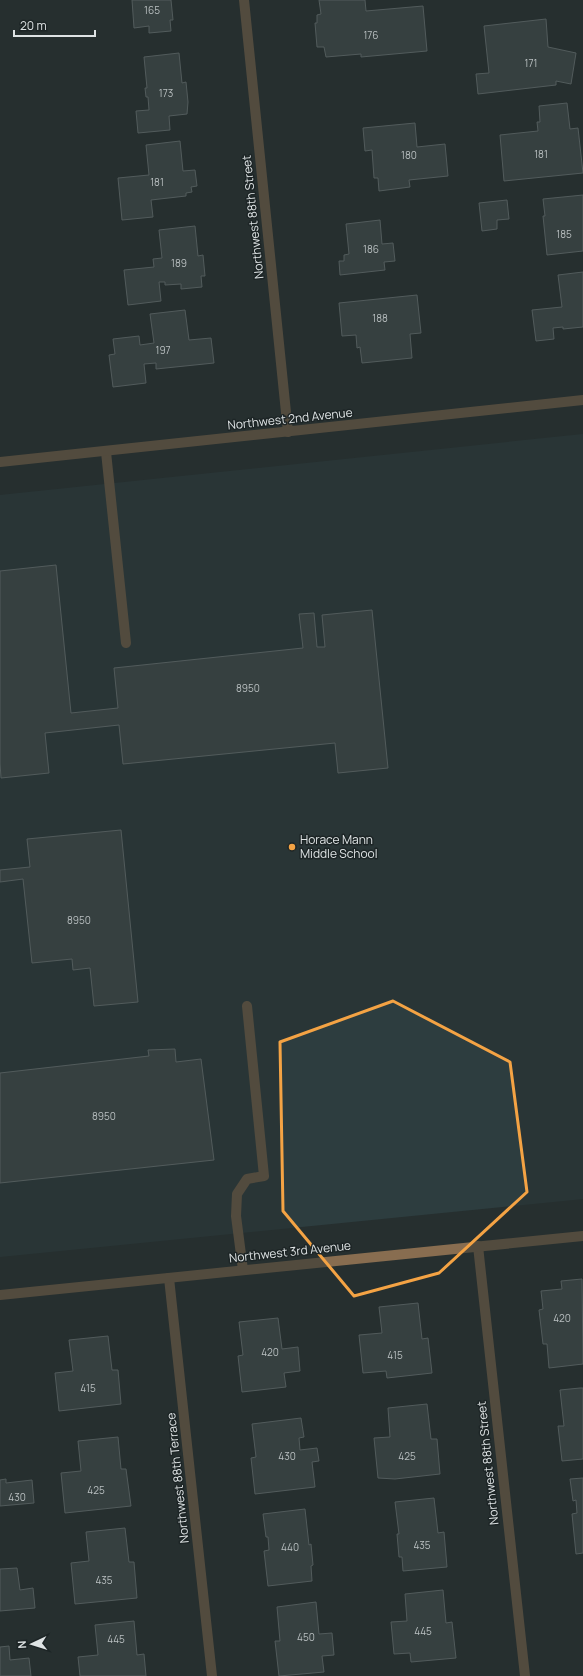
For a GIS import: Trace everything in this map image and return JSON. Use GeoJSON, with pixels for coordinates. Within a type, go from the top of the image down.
{"type":"FeatureCollection","features":[{"type":"Feature","properties":{"kind":"street","name":"Northwest 88th Street"},"geometry":{"type":"LineString","coordinates":[[244,0],[288,432]]}},
{"type":"Feature","properties":{"kind":"street","name":"Northwest 2nd Avenue"},"geometry":{"type":"LineString","coordinates":[[0,462],[106,452],[583,400]]}},
{"type":"Feature","properties":{"kind":"street"},"geometry":{"type":"LineString","coordinates":[[106,452],[126,643]]}},
{"type":"Feature","properties":{"kind":"street"},"geometry":{"type":"LineString","coordinates":[[243,1270],[236,1216],[237,1194],[247,1179],[264,1176],[247,1006]]}},
{"type":"Feature","properties":{"kind":"street","name":"Northwest 3rd Avenue"},"geometry":{"type":"LineString","coordinates":[[0,1295],[583,1236]]}},
{"type":"Feature","properties":{"kind":"street","name":"Northwest 88th Street"},"geometry":{"type":"LineString","coordinates":[[478,1246],[525,1676]]}},
{"type":"Feature","properties":{"kind":"street","name":"Northwest 88th Terrace"},"geometry":{"type":"LineString","coordinates":[[169,1278],[212,1676]]}},
{"type":"Feature","properties":{"kind":"highlighted area"},"geometry":{"type":"Polygon","coordinates":[[[393,1001],[510,1062],[527,1192],[439,1273],[354,1296],[283,1211],[280,1042],[393,1001]]]}},
{"type":"Feature","properties":{"kind":"shaded area","name":"Horace Mann Middle School"},"geometry":{"type":"Polygon","coordinates":[[[583,434],[583,1199],[0,1257],[0,495],[583,434]]]}},
{"type":"Feature","properties":{"kind":"building"},"geometry":{"type":"Polygon","coordinates":[[[132,0],[171,0],[173,20],[170,20],[171,31],[149,33],[149,26],[134,28],[132,0]]]}},
{"type":"Feature","properties":{"kind":"building"},"geometry":{"type":"Polygon","coordinates":[[[319,0],[365,0],[366,11],[423,6],[427,51],[361,57],[361,54],[326,57],[324,47],[317,47],[315,23],[317,23],[317,15],[321,14],[319,0]]]}},
{"type":"Feature","properties":{"kind":"building"},"geometry":{"type":"Polygon","coordinates":[[[546,19],[548,47],[576,53],[571,84],[556,81],[556,85],[478,94],[476,74],[489,73],[484,26],[546,19]]]}},
{"type":"Feature","properties":{"kind":"building"},"geometry":{"type":"Polygon","coordinates":[[[179,53],[182,83],[186,82],[188,102],[187,114],[169,116],[170,130],[138,133],[136,111],[149,110],[148,97],[146,97],[145,88],[147,88],[144,57],[179,53]]]}},
{"type":"Feature","properties":{"kind":"building"},"geometry":{"type":"Polygon","coordinates":[[[567,103],[570,129],[578,128],[583,173],[504,181],[500,135],[538,131],[537,122],[540,122],[539,106],[567,103]]]}},
{"type":"Feature","properties":{"kind":"building"},"geometry":{"type":"Polygon","coordinates":[[[415,123],[417,147],[445,144],[448,176],[409,180],[410,187],[379,191],[378,178],[374,178],[372,150],[365,151],[363,128],[415,123]]]}},
{"type":"Feature","properties":{"kind":"building"},"geometry":{"type":"Polygon","coordinates":[[[180,141],[183,171],[195,170],[197,186],[191,187],[192,192],[186,193],[186,196],[151,200],[153,217],[122,220],[118,178],[149,175],[146,145],[180,141]]]}},
{"type":"Feature","properties":{"kind":"building"},"geometry":{"type":"Polygon","coordinates":[[[583,195],[583,251],[547,255],[543,216],[545,216],[543,199],[583,195]]]}},
{"type":"Feature","properties":{"kind":"building"},"geometry":{"type":"Polygon","coordinates":[[[507,200],[509,219],[497,220],[497,229],[482,231],[479,203],[507,200]]]}},
{"type":"Feature","properties":{"kind":"building"},"geometry":{"type":"Polygon","coordinates":[[[380,220],[382,244],[393,243],[395,261],[384,262],[385,270],[340,275],[339,261],[344,261],[344,255],[349,254],[346,224],[380,220]]]}},
{"type":"Feature","properties":{"kind":"building"},"geometry":{"type":"Polygon","coordinates":[[[195,226],[198,256],[203,255],[205,276],[201,276],[202,287],[181,289],[181,284],[165,285],[165,282],[159,282],[161,301],[128,305],[124,270],[154,267],[153,259],[162,258],[159,230],[195,226]]]}},
{"type":"Feature","properties":{"kind":"building"},"geometry":{"type":"Polygon","coordinates":[[[583,272],[583,327],[563,329],[563,327],[553,328],[554,339],[536,341],[532,310],[562,307],[558,275],[583,272]]]}},
{"type":"Feature","properties":{"kind":"building"},"geometry":{"type":"Polygon","coordinates":[[[417,295],[421,333],[410,334],[412,358],[362,363],[360,347],[357,348],[356,335],[342,336],[339,303],[417,295]]]}},
{"type":"Feature","properties":{"kind":"building"},"geometry":{"type":"Polygon","coordinates":[[[185,310],[189,340],[211,338],[214,363],[156,369],[156,363],[144,364],[146,383],[113,387],[109,355],[115,354],[113,339],[139,336],[140,345],[154,343],[150,314],[185,310]]]}},
{"type":"Feature","properties":{"kind":"building"},"geometry":{"type":"Polygon","coordinates":[[[56,565],[71,713],[118,708],[114,668],[303,648],[299,614],[314,613],[317,647],[325,647],[322,615],[372,610],[388,768],[338,773],[335,743],[123,764],[119,725],[45,733],[49,773],[1,778],[0,571],[56,565]]]}},
{"type":"Feature","properties":{"kind":"building"},"geometry":{"type":"Polygon","coordinates":[[[121,830],[138,1002],[94,1006],[90,968],[73,970],[72,959],[32,963],[23,879],[0,882],[0,870],[30,867],[27,839],[121,830]]]}},
{"type":"Feature","properties":{"kind":"building"},"geometry":{"type":"Polygon","coordinates":[[[175,1049],[176,1062],[201,1059],[214,1160],[0,1183],[0,1073],[149,1056],[148,1050],[175,1049]]]}},
{"type":"Feature","properties":{"kind":"building"},"geometry":{"type":"Polygon","coordinates":[[[582,1279],[583,1364],[549,1368],[547,1344],[543,1344],[539,1310],[543,1309],[541,1291],[562,1289],[561,1281],[582,1279]]]}},
{"type":"Feature","properties":{"kind":"building"},"geometry":{"type":"Polygon","coordinates":[[[418,1303],[422,1339],[428,1338],[432,1373],[387,1378],[386,1371],[363,1373],[359,1335],[382,1333],[379,1307],[418,1303]]]}},
{"type":"Feature","properties":{"kind":"building"},"geometry":{"type":"Polygon","coordinates":[[[278,1318],[282,1349],[298,1347],[300,1371],[284,1373],[286,1387],[242,1392],[238,1356],[243,1355],[239,1322],[278,1318]]]}},
{"type":"Feature","properties":{"kind":"building"},"geometry":{"type":"Polygon","coordinates":[[[108,1336],[112,1370],[118,1370],[121,1404],[59,1411],[55,1373],[73,1371],[69,1340],[108,1336]]]}},
{"type":"Feature","properties":{"kind":"building"},"geometry":{"type":"Polygon","coordinates":[[[583,1388],[583,1459],[562,1461],[558,1426],[564,1426],[560,1390],[583,1388]]]}},
{"type":"Feature","properties":{"kind":"building"},"geometry":{"type":"Polygon","coordinates":[[[427,1404],[431,1439],[437,1439],[440,1474],[395,1479],[378,1478],[374,1438],[390,1437],[388,1408],[427,1404]]]}},
{"type":"Feature","properties":{"kind":"building"},"geometry":{"type":"Polygon","coordinates":[[[301,1418],[304,1437],[299,1438],[300,1450],[317,1448],[319,1461],[312,1462],[315,1487],[255,1494],[251,1458],[256,1457],[252,1424],[301,1418]]]}},
{"type":"Feature","properties":{"kind":"building"},"geometry":{"type":"Polygon","coordinates":[[[118,1437],[121,1469],[126,1469],[131,1506],[65,1513],[61,1473],[81,1471],[78,1441],[118,1437]]]}},
{"type":"Feature","properties":{"kind":"building"},"geometry":{"type":"Polygon","coordinates":[[[583,1478],[583,1553],[576,1554],[572,1514],[577,1513],[576,1500],[573,1501],[570,1479],[583,1478]]]}},
{"type":"Feature","properties":{"kind":"building"},"geometry":{"type":"Polygon","coordinates":[[[6,1479],[6,1483],[32,1480],[34,1503],[0,1506],[0,1480],[6,1479]]]}},
{"type":"Feature","properties":{"kind":"building"},"geometry":{"type":"Polygon","coordinates":[[[434,1498],[438,1533],[444,1532],[447,1567],[403,1571],[402,1557],[399,1557],[397,1534],[399,1534],[395,1502],[434,1498]]]}},
{"type":"Feature","properties":{"kind":"building"},"geometry":{"type":"Polygon","coordinates":[[[305,1509],[309,1545],[311,1544],[313,1565],[311,1566],[312,1581],[268,1586],[264,1551],[269,1550],[263,1514],[305,1509]]]}},
{"type":"Feature","properties":{"kind":"building"},"geometry":{"type":"Polygon","coordinates":[[[125,1528],[129,1562],[134,1562],[137,1598],[75,1604],[71,1563],[89,1561],[86,1532],[125,1528]]]}},
{"type":"Feature","properties":{"kind":"building"},"geometry":{"type":"Polygon","coordinates":[[[17,1568],[20,1590],[33,1588],[35,1608],[0,1611],[0,1569],[17,1568]]]}},
{"type":"Feature","properties":{"kind":"building"},"geometry":{"type":"Polygon","coordinates":[[[443,1590],[446,1623],[452,1622],[456,1658],[411,1662],[410,1653],[394,1654],[391,1622],[407,1621],[405,1594],[443,1590]]]}},
{"type":"Feature","properties":{"kind":"building"},"geometry":{"type":"Polygon","coordinates":[[[316,1602],[319,1634],[332,1633],[334,1655],[322,1656],[324,1672],[279,1676],[275,1641],[280,1641],[277,1607],[316,1602]]]}},
{"type":"Feature","properties":{"kind":"building"},"geometry":{"type":"Polygon","coordinates":[[[134,1621],[137,1655],[144,1654],[146,1676],[80,1676],[78,1657],[98,1655],[95,1625],[134,1621]]]}},
{"type":"Feature","properties":{"kind":"building"},"geometry":{"type":"Polygon","coordinates":[[[9,1646],[10,1660],[29,1658],[31,1676],[0,1676],[0,1647],[9,1646]]]}},
{"type":"Feature","properties":{"kind":"place","name":"Horace Mann Middle School"},"geometry":{"type":"Point","coordinates":[292,847]}}]}
